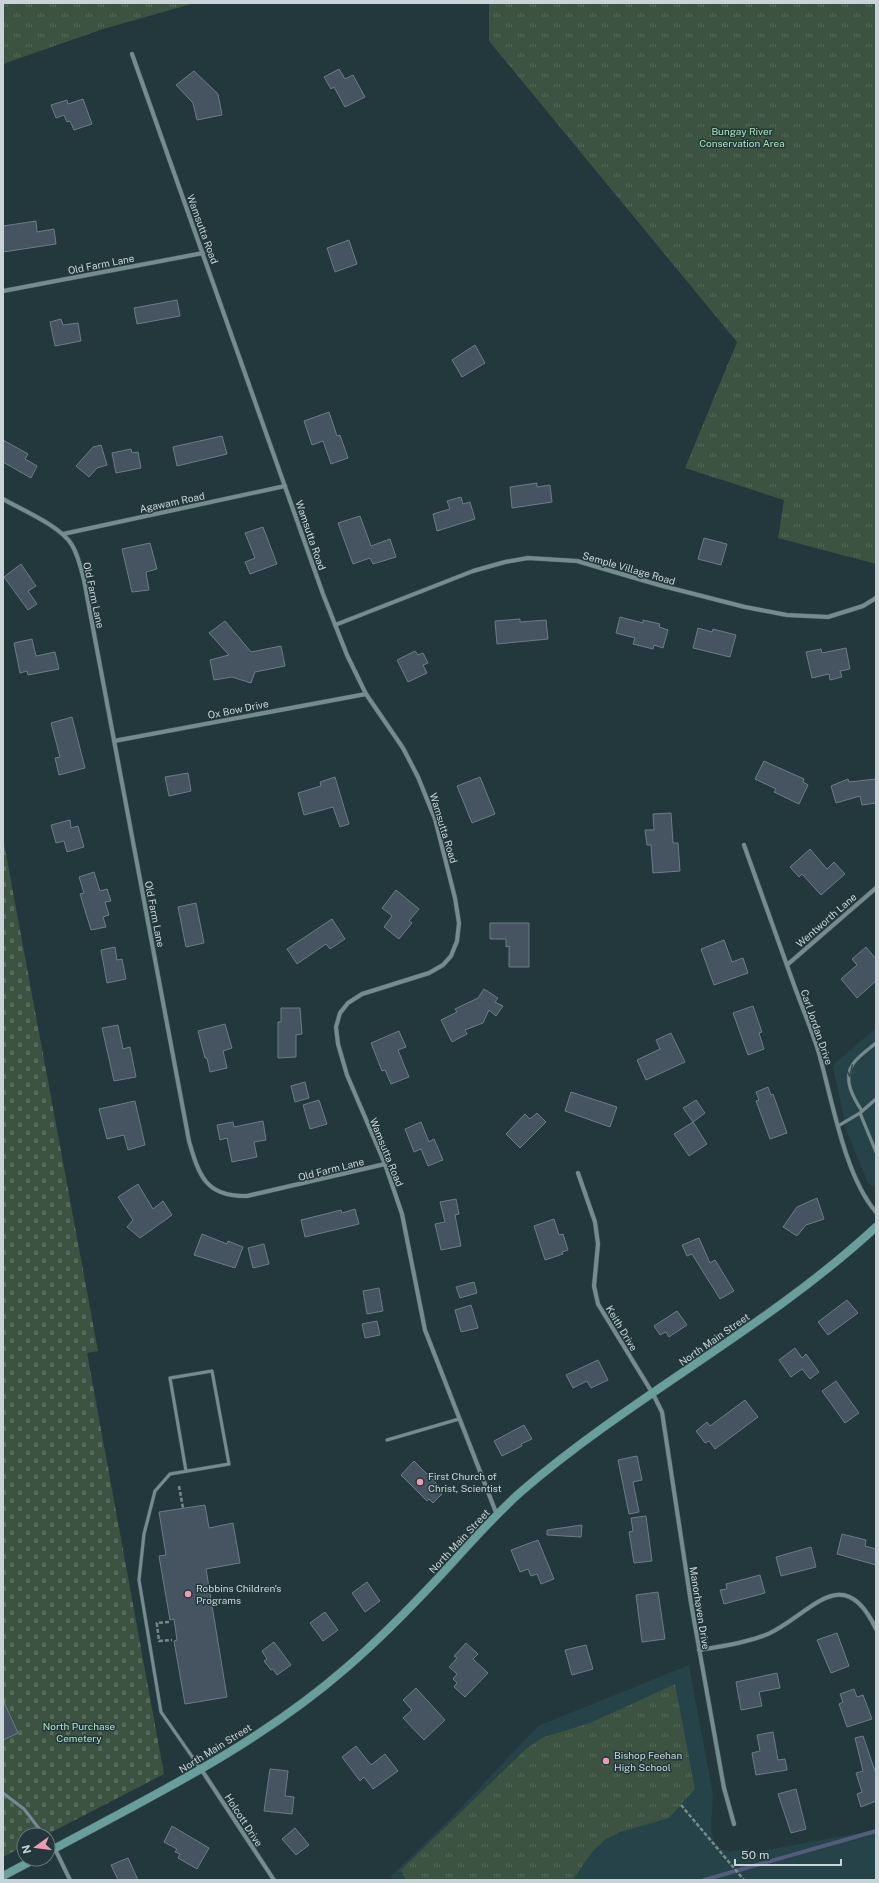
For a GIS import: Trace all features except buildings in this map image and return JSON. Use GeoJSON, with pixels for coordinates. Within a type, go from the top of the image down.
{"type":"FeatureCollection","features":[{"type":"Feature","properties":{"kind":"main road","name":"North Main Street"},"geometry":{"type":"LineString","coordinates":[[56,1847],[201,1769],[238,1747],[345,1669],[395,1622],[522,1491],[577,1448],[781,1305],[876,1227]]}},
{"type":"Feature","properties":{"kind":"main road"},"geometry":{"type":"LineString","coordinates":[[3,1876],[20,1867]]}},
{"type":"Feature","properties":{"kind":"street","name":"Wamsutta Road"},"geometry":{"type":"LineString","coordinates":[[132,54],[335,625],[366,694],[403,748],[418,777],[435,820],[455,898],[459,923],[457,941],[451,956],[443,965],[429,973],[362,994],[348,1003],[340,1013],[336,1027],[342,1060],[384,1164],[402,1214],[425,1330],[497,1516]]}},
{"type":"Feature","properties":{"kind":"street","name":"Old Farm Lane"},"geometry":{"type":"LineString","coordinates":[[3,291],[203,253]]}},
{"type":"Feature","properties":{"kind":"street","name":"Agawam Road"},"geometry":{"type":"LineString","coordinates":[[63,534],[285,486]]}},
{"type":"Feature","properties":{"kind":"street","name":"Old Farm Lane"},"geometry":{"type":"LineString","coordinates":[[3,499],[63,534],[72,544],[84,580],[189,1141],[200,1173],[208,1184],[220,1193],[231,1196],[247,1196],[384,1164]]}},
{"type":"Feature","properties":{"kind":"street","name":"Semple Village Road"},"geometry":{"type":"LineString","coordinates":[[335,625],[473,571],[505,562],[528,558],[577,561],[659,585],[745,607],[787,615],[828,617],[863,606],[876,598]]}},
{"type":"Feature","properties":{"kind":"street","name":"Ox Bow Drive"},"geometry":{"type":"LineString","coordinates":[[114,741],[366,694]]}},
{"type":"Feature","properties":{"kind":"street","name":"Carl Jordan Drive"},"geometry":{"type":"LineString","coordinates":[[744,845],[818,1050],[838,1126],[857,1182],[869,1205],[876,1212]]}},
{"type":"Feature","properties":{"kind":"street","name":"Wentworth Lane"},"geometry":{"type":"LineString","coordinates":[[787,965],[876,888]]}},
{"type":"Feature","properties":{"kind":"street","name":"Keith Drive"},"geometry":{"type":"LineString","coordinates":[[578,1173],[595,1222],[598,1244],[594,1286],[598,1304],[653,1394]]}},
{"type":"Feature","properties":{"kind":"street","name":"Manorhaven Drive"},"geometry":{"type":"LineString","coordinates":[[653,1394],[662,1412],[699,1650],[724,1788],[734,1824]]}},
{"type":"Feature","properties":{"kind":"street"},"geometry":{"type":"LineString","coordinates":[[699,1650],[754,1639],[770,1633],[815,1603],[839,1595],[849,1596],[858,1600],[864,1606],[876,1629]]}},
{"type":"Feature","properties":{"kind":"street","name":"Holcott Drive"},"geometry":{"type":"LineString","coordinates":[[201,1769],[274,1880]]}},
{"type":"Feature","properties":{"kind":"street"},"geometry":{"type":"LineString","coordinates":[[56,1858],[70,1880]]}},
{"type":"Feature","properties":{"kind":"lane"},"geometry":{"type":"LineString","coordinates":[[876,1042],[852,1065],[850,1076],[852,1096],[861,1112],[876,1152]]}},
{"type":"Feature","properties":{"kind":"lane"},"geometry":{"type":"LineString","coordinates":[[838,1126],[861,1112],[876,1099]]}},
{"type":"Feature","properties":{"kind":"lane"},"geometry":{"type":"LineString","coordinates":[[186,1471],[170,1378],[212,1371],[229,1464],[170,1474],[155,1491],[144,1534],[138,1580],[161,1712],[201,1769]]}},
{"type":"Feature","properties":{"kind":"lane"},"geometry":{"type":"LineString","coordinates":[[387,1440],[459,1419]]}},
{"type":"Feature","properties":{"kind":"lane"},"geometry":{"type":"LineString","coordinates":[[3,1793],[24,1809],[38,1827]]}},
{"type":"Feature","properties":{"kind":"path"},"geometry":{"type":"LineString","coordinates":[[179,1486],[183,1508]]}},
{"type":"Feature","properties":{"kind":"path"},"geometry":{"type":"LineString","coordinates":[[169,1622],[157,1624],[159,1641],[172,1640]]}},
{"type":"Feature","properties":{"kind":"path"},"geometry":{"type":"LineString","coordinates":[[681,1805],[743,1879]]}},
{"type":"Feature","properties":{"kind":"shaded area"},"geometry":{"type":"Polygon","coordinates":[[[876,1028],[876,1188],[868,1183],[847,1132],[833,1067],[834,1064],[876,1028]]]}},
{"type":"Feature","properties":{"kind":"shaded area","name":"Bishop Feehan High School"},"geometry":{"type":"Polygon","coordinates":[[[689,1665],[713,1795],[711,1828],[714,1841],[718,1847],[729,1852],[748,1848],[750,1853],[876,1830],[876,1880],[392,1880],[391,1876],[454,1815],[538,1726],[689,1665]]]}},
{"type":"Feature","properties":{"kind":"green space"},"geometry":{"type":"Polygon","coordinates":[[[3,3],[195,3],[103,29],[3,64],[3,3]]]}},
{"type":"Feature","properties":{"kind":"green space","name":"Bungay River Conservation Area"},"geometry":{"type":"Polygon","coordinates":[[[489,3],[876,3],[876,564],[778,538],[784,500],[685,468],[737,342],[489,41],[489,3]]]}},
{"type":"Feature","properties":{"kind":"green space","name":"North Purchase Cemetery"},"geometry":{"type":"Polygon","coordinates":[[[3,838],[98,1351],[87,1353],[164,1774],[56,1830],[56,1827],[16,1827],[16,1850],[3,1857],[3,838]]]}},
{"type":"Feature","properties":{"kind":"green space","name":"Bishop Feehan High School"},"geometry":{"type":"Polygon","coordinates":[[[675,1684],[695,1789],[669,1818],[620,1832],[606,1839],[592,1852],[573,1880],[406,1880],[401,1870],[527,1748],[544,1737],[590,1723],[675,1684]]]}},
{"type":"Feature","properties":{"kind":"waterway"},"geometry":{"type":"LineString","coordinates":[[704,1880],[876,1831]]}},
{"type":"Feature","properties":{"kind":"place","name":"First Church of Christ, Scientist"},"geometry":{"type":"Point","coordinates":[420,1482]}},
{"type":"Feature","properties":{"kind":"place","name":"Robbins Children's Programs"},"geometry":{"type":"Point","coordinates":[188,1594]}},
{"type":"Feature","properties":{"kind":"place","name":"Bishop Feehan High School"},"geometry":{"type":"Point","coordinates":[606,1761]}}]}
